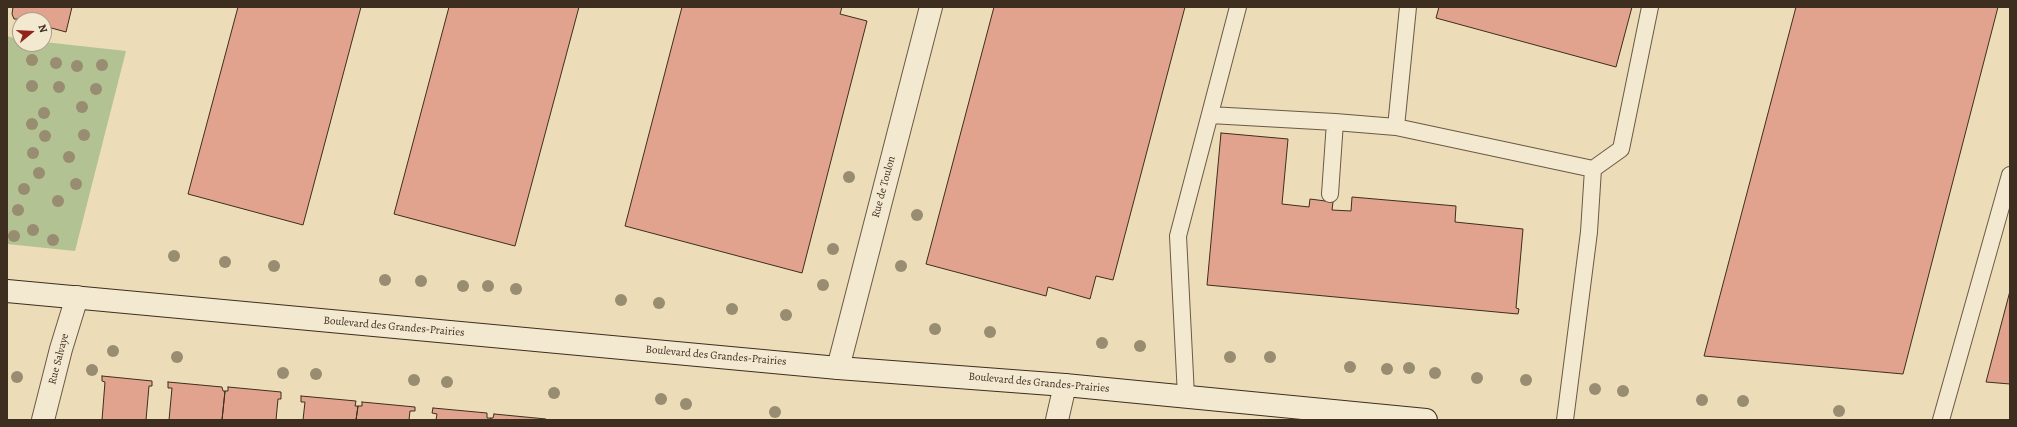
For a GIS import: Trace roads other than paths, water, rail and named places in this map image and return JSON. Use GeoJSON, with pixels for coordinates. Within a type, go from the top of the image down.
{"type":"FeatureCollection","features":[{"type":"Feature","properties":{"kind":"main road","name":"Rue de Toulon"},"geometry":{"type":"LineString","coordinates":[[838,368],[931,7]]}},
{"type":"Feature","properties":{"kind":"main road","name":"Boulevard des Grandes-Prairies"},"geometry":{"type":"LineString","coordinates":[[7,291],[838,368],[1065,385],[1186,396],[1426,420]]}},
{"type":"Feature","properties":{"kind":"main road","name":"Rue Salvaye"},"geometry":{"type":"LineString","coordinates":[[43,420],[61,349],[77,297]]}},
{"type":"Feature","properties":{"kind":"main road"},"geometry":{"type":"LineString","coordinates":[[1057,420],[1065,385]]}},
{"type":"Feature","properties":{"kind":"lane"},"geometry":{"type":"LineString","coordinates":[[1186,396],[1178,236],[1238,7]]}},
{"type":"Feature","properties":{"kind":"lane"},"geometry":{"type":"LineString","coordinates":[[1396,127],[1408,7]]}},
{"type":"Feature","properties":{"kind":"lane"},"geometry":{"type":"LineString","coordinates":[[1210,115],[1396,127],[1593,169],[1621,149],[1650,7]]}},
{"type":"Feature","properties":{"kind":"lane"},"geometry":{"type":"LineString","coordinates":[[1330,194],[1336,122]]}},
{"type":"Feature","properties":{"kind":"lane"},"geometry":{"type":"LineString","coordinates":[[1565,420],[1589,232],[1593,169]]}},
{"type":"Feature","properties":{"kind":"lane"},"geometry":{"type":"LineString","coordinates":[[1941,420],[2010,175]]}}]}
